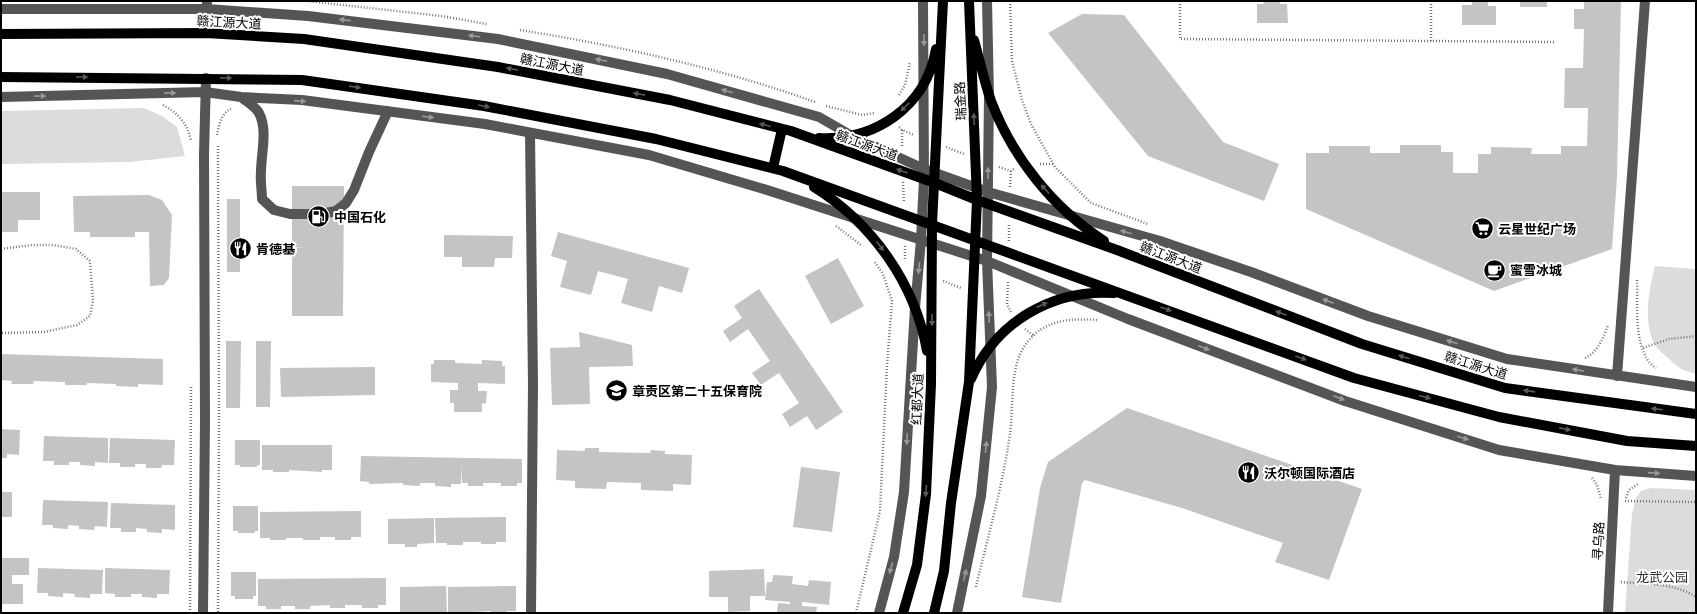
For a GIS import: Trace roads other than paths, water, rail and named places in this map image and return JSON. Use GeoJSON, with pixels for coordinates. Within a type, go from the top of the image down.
{"type":"FeatureCollection","features":[{"type":"Feature","properties":{"kind":"main road","name":"瑞金路"},"geometry":{"type":"LineString","coordinates":[[935,178],[943,1]]}},
{"type":"Feature","properties":{"kind":"main road","name":"瑞金路"},"geometry":{"type":"LineString","coordinates":[[969,1],[977,200]]}},
{"type":"Feature","properties":{"kind":"main road"},"geometry":{"type":"LineString","coordinates":[[773,168],[786,130],[817,138],[852,136],[871,130],[895,117],[916,96],[924,82],[935,57],[943,22]]}},
{"type":"Feature","properties":{"kind":"main road"},"geometry":{"type":"LineString","coordinates":[[969,24],[990,96],[1002,125],[1028,168],[1043,187],[1072,217],[1117,250]]}},
{"type":"Feature","properties":{"kind":"main road","name":"赣江源大道"},"geometry":{"type":"LineString","coordinates":[[1,34],[206,33],[304,39],[498,67],[670,100],[786,130],[903,171],[924,174],[935,178],[977,200],[1117,250],[1362,344],[1504,388],[1696,414]]}},
{"type":"Feature","properties":{"kind":"main road"},"geometry":{"type":"LineString","coordinates":[[1,77],[302,80],[484,106],[656,139],[783,171],[1129,295],[1354,378],[1492,415],[1627,441],[1696,446]]}},
{"type":"Feature","properties":{"kind":"main road"},"geometry":{"type":"LineString","coordinates":[[783,171],[824,193],[855,218],[890,259],[915,308],[925,340],[931,384]]}},
{"type":"Feature","properties":{"kind":"main road","name":"红都大道"},"geometry":{"type":"LineString","coordinates":[[903,613],[917,565],[926,494],[931,384],[932,224],[935,178]]}},
{"type":"Feature","properties":{"kind":"main road"},"geometry":{"type":"LineString","coordinates":[[934,613],[944,571],[951,503],[969,382],[977,200]]}},
{"type":"Feature","properties":{"kind":"main road"},"geometry":{"type":"LineString","coordinates":[[969,382],[990,346],[1004,331],[1030,312],[1045,304],[1072,295],[1112,293],[1129,295]]}},
{"type":"Feature","properties":{"kind":"street"},"geometry":{"type":"LineString","coordinates":[[879,613],[894,556],[904,492],[924,174],[923,1]]}},
{"type":"Feature","properties":{"kind":"street"},"geometry":{"type":"LineString","coordinates":[[957,613],[981,496],[992,387],[987,262],[990,96],[987,1]]}},
{"type":"Feature","properties":{"kind":"street"},"geometry":{"type":"LineString","coordinates":[[1617,376],[1645,1]]}},
{"type":"Feature","properties":{"kind":"street"},"geometry":{"type":"LineString","coordinates":[[1,9],[207,5],[498,39],[667,74],[819,117],[852,136],[903,159],[924,174]]}},
{"type":"Feature","properties":{"kind":"street"},"geometry":{"type":"LineString","coordinates":[[206,33],[207,5]]}},
{"type":"Feature","properties":{"kind":"street"},"geometry":{"type":"LineString","coordinates":[[203,613],[206,78]]}},
{"type":"Feature","properties":{"kind":"street"},"geometry":{"type":"LineString","coordinates":[[1,97],[205,92],[241,97],[302,100],[485,124],[649,154],[767,190],[974,257],[1072,295],[1136,322],[1345,401],[1499,450],[1615,470],[1696,476]]}},
{"type":"Feature","properties":{"kind":"street"},"geometry":{"type":"LineString","coordinates":[[241,97],[259,112],[261,120],[262,152],[260,173],[262,200],[274,210],[290,214],[321,214],[336,211],[346,203],[354,190],[368,152],[388,112]]}},
{"type":"Feature","properties":{"kind":"street"},"geometry":{"type":"LineString","coordinates":[[530,132],[533,376],[531,613]]}},
{"type":"Feature","properties":{"kind":"street"},"geometry":{"type":"LineString","coordinates":[[935,178],[977,188],[1174,246],[1251,272],[1368,316],[1507,359],[1696,387]]}},
{"type":"Feature","properties":{"kind":"street","name":"寻乌路"},"geometry":{"type":"LineString","coordinates":[[1608,613],[1615,470]]}},
{"type":"Feature","properties":{"kind":"place","name":"中国石化"},"geometry":{"type":"Point","coordinates":[318,217]}},
{"type":"Feature","properties":{"kind":"place","name":"云星世纪广场"},"geometry":{"type":"Point","coordinates":[1483,229]}},
{"type":"Feature","properties":{"kind":"place","name":"肯德基"},"geometry":{"type":"Point","coordinates":[241,249]}},
{"type":"Feature","properties":{"kind":"place","name":"蜜雪冰城"},"geometry":{"type":"Point","coordinates":[1495,270]}},
{"type":"Feature","properties":{"kind":"place","name":"章贡区第二十五保育院"},"geometry":{"type":"Point","coordinates":[616,391]}},
{"type":"Feature","properties":{"kind":"place","name":"沃尔顿国际酒店"},"geometry":{"type":"Point","coordinates":[1248,473]}},
{"type":"Feature","properties":{"kind":"park label","name":"龙武公园"},"geometry":{"type":"Point","coordinates":[1662,577]}}]}
